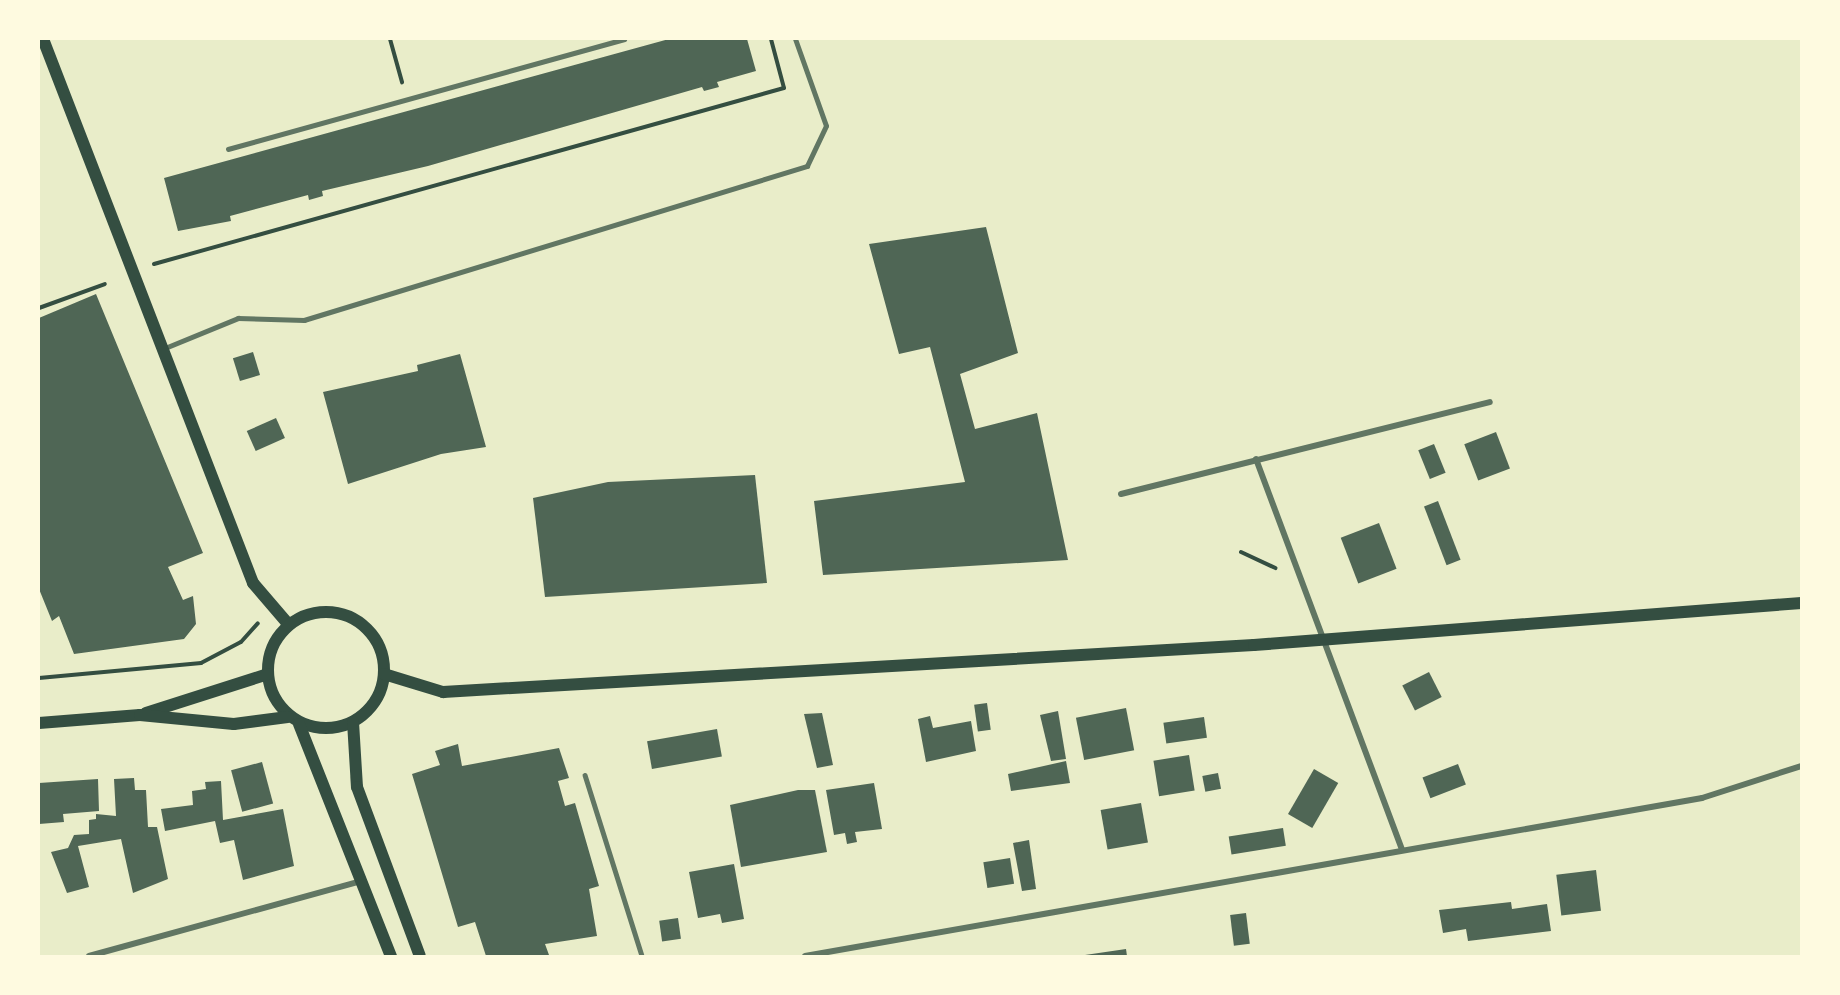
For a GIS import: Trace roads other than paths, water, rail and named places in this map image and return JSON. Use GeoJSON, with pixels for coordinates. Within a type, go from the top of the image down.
{"type":"FeatureCollection","features":[{"type":"Feature","properties":{"kind":"main road"},"geometry":{"type":"LineString","coordinates":[[43,39],[165,348],[253,583],[274,605],[288,625]]}},
{"type":"Feature","properties":{"kind":"main road"},"geometry":{"type":"LineString","coordinates":[[384,674],[443,692],[1319,639],[1801,603]]}},
{"type":"Feature","properties":{"kind":"main road"},"geometry":{"type":"LineString","coordinates":[[313,613],[340,613],[364,625],[380,647],[384,674],[369,710],[353,722],[299,724],[288,717],[268,675],[274,643],[288,625],[313,613]]}},
{"type":"Feature","properties":{"kind":"main road"},"geometry":{"type":"LineString","coordinates":[[140,715],[268,675]]}},
{"type":"Feature","properties":{"kind":"main road"},"geometry":{"type":"LineString","coordinates":[[40,719],[140,715],[234,724],[288,717]]}},
{"type":"Feature","properties":{"kind":"main road"},"geometry":{"type":"LineString","coordinates":[[353,722],[357,787],[420,956]]}},
{"type":"Feature","properties":{"kind":"main road"},"geometry":{"type":"LineString","coordinates":[[299,724],[391,956]]}},
{"type":"Feature","properties":{"kind":"street"},"geometry":{"type":"LineString","coordinates":[[1120,494],[1490,402]]}},
{"type":"Feature","properties":{"kind":"street"},"geometry":{"type":"LineString","coordinates":[[1256,459],[1319,639],[1402,850]]}},
{"type":"Feature","properties":{"kind":"street"},"geometry":{"type":"LineString","coordinates":[[805,956],[1702,798],[1801,766]]}},
{"type":"Feature","properties":{"kind":"street"},"geometry":{"type":"LineString","coordinates":[[89,956],[362,881]]}},
{"type":"Feature","properties":{"kind":"lane"},"geometry":{"type":"LineString","coordinates":[[228,149],[624,39]]}},
{"type":"Feature","properties":{"kind":"lane"},"geometry":{"type":"LineString","coordinates":[[165,348],[238,318],[304,320],[807,166],[826,126],[795,39]]}},
{"type":"Feature","properties":{"kind":"lane"},"geometry":{"type":"LineString","coordinates":[[585,775],[642,956]]}}]}
